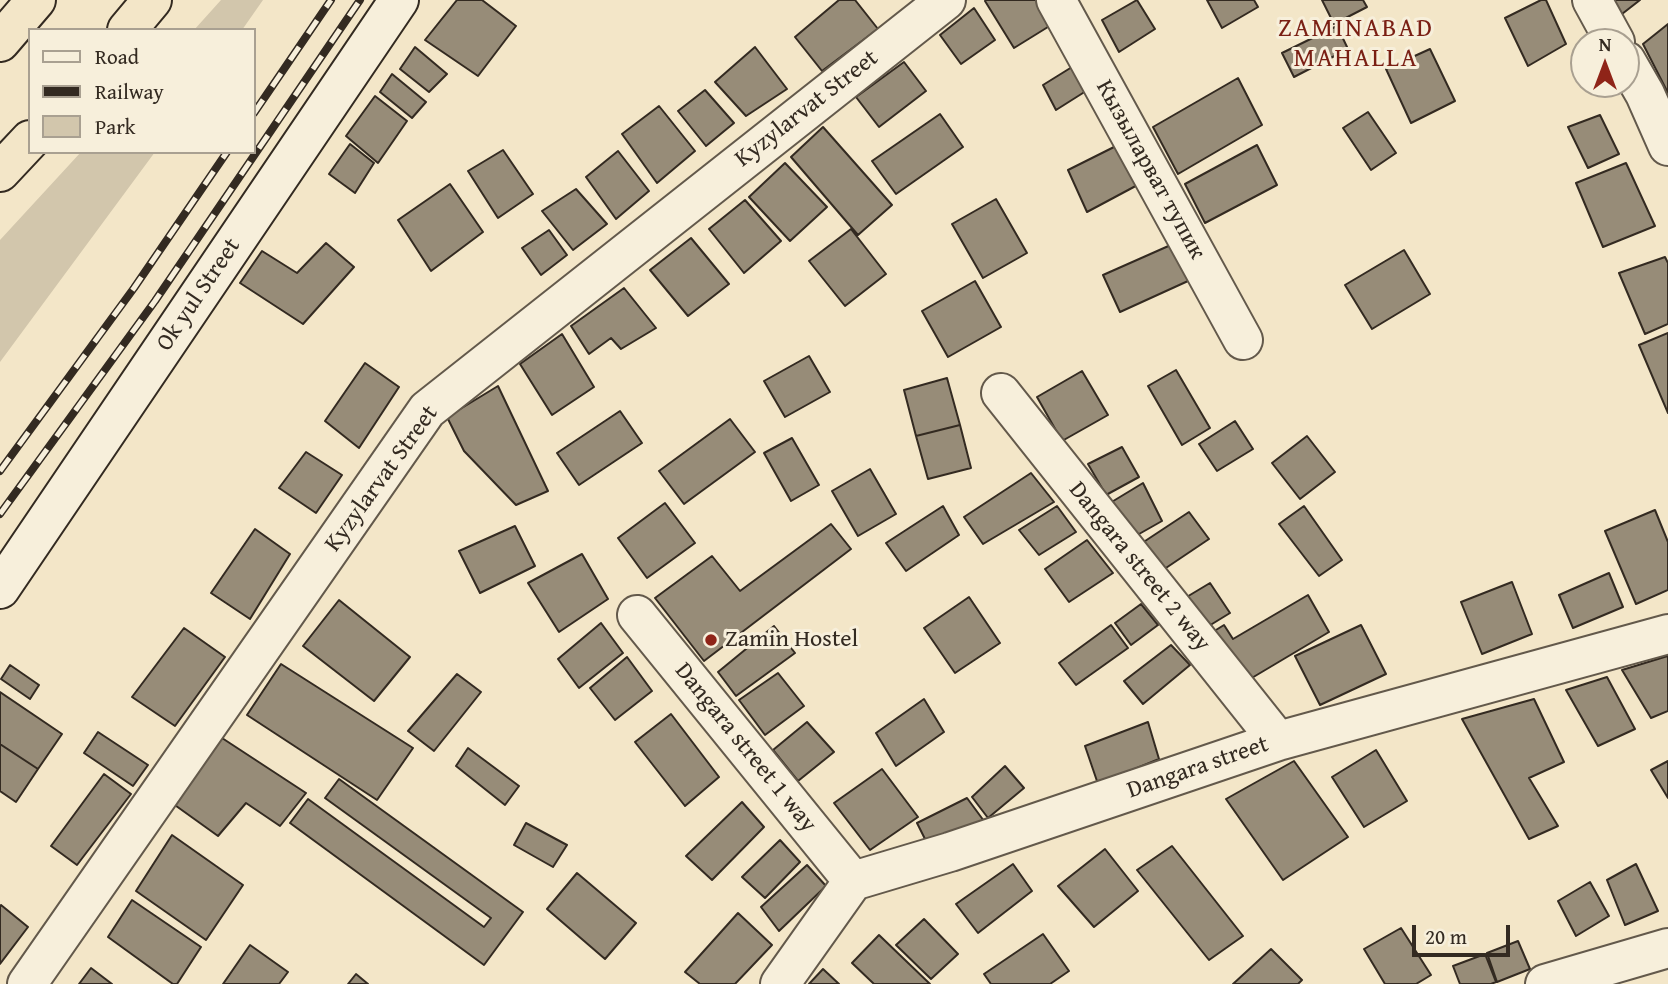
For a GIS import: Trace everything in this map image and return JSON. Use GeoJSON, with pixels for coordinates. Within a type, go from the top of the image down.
{"type":"FeatureCollection","features":[{"type":"Feature","properties":{"kind":"highway"},"geometry":{"type":"LineString","coordinates":[[0,42],[36,0]]}},
{"type":"Feature","properties":{"kind":"highway"},"geometry":{"type":"LineString","coordinates":[[129,28],[152,0]]}},
{"type":"Feature","properties":{"kind":"highway"},"geometry":{"type":"LineString","coordinates":[[0,172],[28,142]]}},
{"type":"Feature","properties":{"kind":"street","name":"Ok yul Street"},"geometry":{"type":"LineString","coordinates":[[0,589],[398,0]]}},
{"type":"Feature","properties":{"kind":"street","name":"Kyzylarvat Street"},"geometry":{"type":"LineString","coordinates":[[27,984],[427,410],[946,0]]}},
{"type":"Feature","properties":{"kind":"street","name":"Кызыларват тупик"},"geometry":{"type":"LineString","coordinates":[[1056,0],[1243,341]]}},
{"type":"Feature","properties":{"kind":"street"},"geometry":{"type":"LineString","coordinates":[[1592,0],[1607,28]]}},
{"type":"Feature","properties":{"kind":"street"},"geometry":{"type":"LineString","coordinates":[[1640,85],[1668,146]]}},
{"type":"Feature","properties":{"kind":"street","name":"Dangara street 2 way"},"geometry":{"type":"LineString","coordinates":[[1002,393],[1278,741]]}},
{"type":"Feature","properties":{"kind":"street","name":"Dangara street 1 way"},"geometry":{"type":"LineString","coordinates":[[638,615],[853,881]]}},
{"type":"Feature","properties":{"kind":"street","name":"Dangara street"},"geometry":{"type":"LineString","coordinates":[[853,881],[950,852],[1278,741],[1668,634]]}},
{"type":"Feature","properties":{"kind":"street"},"geometry":{"type":"LineString","coordinates":[[780,984],[853,881]]}},
{"type":"Feature","properties":{"kind":"street"},"geometry":{"type":"LineString","coordinates":[[1545,984],[1668,948]]}},
{"type":"Feature","properties":{"kind":"green space"},"geometry":{"type":"Polygon","coordinates":[[[221,0],[263,0],[243,28],[196,28],[221,0]]]}},
{"type":"Feature","properties":{"kind":"green space"},"geometry":{"type":"Polygon","coordinates":[[[79,154],[154,154],[0,362],[0,240],[79,154]]]}},
{"type":"Feature","properties":{"kind":"building"},"geometry":{"type":"Polygon","coordinates":[[[457,0],[482,0],[516,26],[478,76],[425,40],[457,0]]]}},
{"type":"Feature","properties":{"kind":"building"},"geometry":{"type":"Polygon","coordinates":[[[839,0],[855,0],[878,29],[822,71],[795,37],[839,0]]]}},
{"type":"Feature","properties":{"kind":"building"},"geometry":{"type":"Polygon","coordinates":[[[986,0],[1043,0],[1056,22],[1014,48],[986,0]]]}},
{"type":"Feature","properties":{"kind":"building"},"geometry":{"type":"Polygon","coordinates":[[[1137,0],[1155,29],[1119,52],[1102,20],[1137,0]]]}},
{"type":"Feature","properties":{"kind":"building"},"geometry":{"type":"Polygon","coordinates":[[[1207,0],[1254,0],[1258,7],[1222,28],[1207,0]]]}},
{"type":"Feature","properties":{"kind":"building"},"geometry":{"type":"Polygon","coordinates":[[[1322,0],[1363,0],[1367,7],[1334,24],[1322,0]]]}},
{"type":"Feature","properties":{"kind":"building"},"geometry":{"type":"Polygon","coordinates":[[[1546,0],[1566,44],[1528,66],[1505,18],[1546,0]]]}},
{"type":"Feature","properties":{"kind":"building"},"geometry":{"type":"Polygon","coordinates":[[[1610,0],[1640,0],[1622,14],[1610,0]]]}},
{"type":"Feature","properties":{"kind":"building"},"geometry":{"type":"Polygon","coordinates":[[[974,8],[995,40],[961,64],[940,35],[974,8]]]}},
{"type":"Feature","properties":{"kind":"building"},"geometry":{"type":"Polygon","coordinates":[[[1668,24],[1668,93],[1643,44],[1668,24]]]}},
{"type":"Feature","properties":{"kind":"building"},"geometry":{"type":"Polygon","coordinates":[[[1337,26],[1348,49],[1294,77],[1282,53],[1337,26]]]}},
{"type":"Feature","properties":{"kind":"building"},"geometry":{"type":"Polygon","coordinates":[[[415,47],[447,74],[429,92],[400,69],[415,47]]]}},
{"type":"Feature","properties":{"kind":"building"},"geometry":{"type":"Polygon","coordinates":[[[755,47],[787,89],[746,116],[715,82],[755,47]]]}},
{"type":"Feature","properties":{"kind":"building"},"geometry":{"type":"Polygon","coordinates":[[[1430,49],[1455,101],[1411,123],[1386,69],[1430,49]]]}},
{"type":"Feature","properties":{"kind":"building"},"geometry":{"type":"Polygon","coordinates":[[[904,62],[926,91],[879,127],[856,97],[904,62]]]}},
{"type":"Feature","properties":{"kind":"building"},"geometry":{"type":"Polygon","coordinates":[[[1080,62],[1094,86],[1056,110],[1043,85],[1080,62]]]}},
{"type":"Feature","properties":{"kind":"building"},"geometry":{"type":"Polygon","coordinates":[[[392,74],[426,102],[412,118],[380,92],[392,74]]]}},
{"type":"Feature","properties":{"kind":"building"},"geometry":{"type":"Polygon","coordinates":[[[1238,78],[1262,125],[1178,174],[1153,127],[1238,78]]]}},
{"type":"Feature","properties":{"kind":"building"},"geometry":{"type":"Polygon","coordinates":[[[705,90],[734,123],[706,146],[678,111],[705,90]]]}},
{"type":"Feature","properties":{"kind":"building"},"geometry":{"type":"Polygon","coordinates":[[[375,96],[407,121],[378,163],[346,136],[375,96]]]}},
{"type":"Feature","properties":{"kind":"building"},"geometry":{"type":"Polygon","coordinates":[[[659,106],[695,151],[657,183],[622,134],[659,106]]]}},
{"type":"Feature","properties":{"kind":"building"},"geometry":{"type":"Polygon","coordinates":[[[1368,112],[1396,153],[1371,170],[1343,128],[1368,112]]]}},
{"type":"Feature","properties":{"kind":"building"},"geometry":{"type":"Polygon","coordinates":[[[940,114],[963,147],[896,194],[872,161],[940,114]]]}},
{"type":"Feature","properties":{"kind":"building"},"geometry":{"type":"Polygon","coordinates":[[[1600,115],[1619,154],[1588,168],[1568,127],[1600,115]]]}},
{"type":"Feature","properties":{"kind":"building"},"geometry":{"type":"Polygon","coordinates":[[[823,127],[892,205],[858,235],[791,157],[823,127]]]}},
{"type":"Feature","properties":{"kind":"building"},"geometry":{"type":"Polygon","coordinates":[[[1124,142],[1145,181],[1087,212],[1068,170],[1124,142]]]}},
{"type":"Feature","properties":{"kind":"building"},"geometry":{"type":"Polygon","coordinates":[[[350,144],[374,163],[355,193],[329,174],[350,144]]]}},
{"type":"Feature","properties":{"kind":"building"},"geometry":{"type":"Polygon","coordinates":[[[1257,145],[1277,185],[1205,223],[1185,184],[1257,145]]]}},
{"type":"Feature","properties":{"kind":"building"},"geometry":{"type":"Polygon","coordinates":[[[503,150],[533,194],[498,218],[468,171],[503,150]]]}},
{"type":"Feature","properties":{"kind":"building"},"geometry":{"type":"Polygon","coordinates":[[[618,151],[649,191],[616,219],[586,177],[618,151]]]}},
{"type":"Feature","properties":{"kind":"building"},"geometry":{"type":"Polygon","coordinates":[[[785,163],[827,207],[790,241],[749,197],[785,163]]]}},
{"type":"Feature","properties":{"kind":"building"},"geometry":{"type":"Polygon","coordinates":[[[1626,163],[1655,226],[1603,247],[1576,183],[1626,163]]]}},
{"type":"Feature","properties":{"kind":"building"},"geometry":{"type":"Polygon","coordinates":[[[450,184],[483,232],[431,271],[398,220],[450,184]]]}},
{"type":"Feature","properties":{"kind":"building"},"geometry":{"type":"Polygon","coordinates":[[[576,189],[607,224],[573,250],[542,211],[576,189]]]}},
{"type":"Feature","properties":{"kind":"building"},"geometry":{"type":"Polygon","coordinates":[[[996,199],[1027,253],[983,278],[952,224],[996,199]]]}},
{"type":"Feature","properties":{"kind":"building"},"geometry":{"type":"Polygon","coordinates":[[[745,200],[781,241],[744,273],[709,229],[745,200]]]}},
{"type":"Feature","properties":{"kind":"building"},"geometry":{"type":"Polygon","coordinates":[[[851,229],[886,274],[845,306],[809,261],[851,229]]]}},
{"type":"Feature","properties":{"kind":"building"},"geometry":{"type":"Polygon","coordinates":[[[549,230],[567,255],[541,275],[522,248],[549,230]]]}},
{"type":"Feature","properties":{"kind":"building"},"geometry":{"type":"Polygon","coordinates":[[[691,238],[729,284],[688,316],[650,270],[691,238]]]}},
{"type":"Feature","properties":{"kind":"building"},"geometry":{"type":"Polygon","coordinates":[[[1182,240],[1199,276],[1120,312],[1103,275],[1182,240]]]}},
{"type":"Feature","properties":{"kind":"building"},"geometry":{"type":"Polygon","coordinates":[[[326,243],[354,267],[303,324],[240,283],[262,251],[297,273],[326,243]]]}},
{"type":"Feature","properties":{"kind":"building"},"geometry":{"type":"Polygon","coordinates":[[[1404,250],[1430,294],[1372,329],[1345,285],[1404,250]]]}},
{"type":"Feature","properties":{"kind":"building"},"geometry":{"type":"Polygon","coordinates":[[[1665,257],[1668,263],[1668,324],[1645,334],[1619,273],[1665,257]]]}},
{"type":"Feature","properties":{"kind":"building"},"geometry":{"type":"Polygon","coordinates":[[[975,281],[1001,327],[948,357],[922,311],[975,281]]]}},
{"type":"Feature","properties":{"kind":"building"},"geometry":{"type":"Polygon","coordinates":[[[624,288],[656,328],[621,349],[611,338],[589,354],[571,326],[624,288]]]}},
{"type":"Feature","properties":{"kind":"building"},"geometry":{"type":"Polygon","coordinates":[[[1668,333],[1668,413],[1639,345],[1668,333]]]}},
{"type":"Feature","properties":{"kind":"building"},"geometry":{"type":"Polygon","coordinates":[[[562,334],[594,387],[552,415],[520,364],[562,334]]]}},
{"type":"Feature","properties":{"kind":"building"},"geometry":{"type":"Polygon","coordinates":[[[809,356],[830,392],[785,417],[764,381],[809,356]]]}},
{"type":"Feature","properties":{"kind":"building"},"geometry":{"type":"Polygon","coordinates":[[[365,363],[399,387],[359,448],[325,421],[365,363]]]}},
{"type":"Feature","properties":{"kind":"building"},"geometry":{"type":"Polygon","coordinates":[[[1176,370],[1210,428],[1182,445],[1148,386],[1176,370]]]}},
{"type":"Feature","properties":{"kind":"building"},"geometry":{"type":"Polygon","coordinates":[[[1082,371],[1108,415],[1062,441],[1037,397],[1082,371]]]}},
{"type":"Feature","properties":{"kind":"building"},"geometry":{"type":"Polygon","coordinates":[[[947,378],[960,425],[916,436],[904,390],[947,378]]]}},
{"type":"Feature","properties":{"kind":"building"},"geometry":{"type":"Polygon","coordinates":[[[498,386],[548,491],[516,505],[464,451],[447,417],[498,386]]]}},
{"type":"Feature","properties":{"kind":"building"},"geometry":{"type":"Polygon","coordinates":[[[620,411],[642,443],[579,485],[557,453],[620,411]]]}},
{"type":"Feature","properties":{"kind":"building"},"geometry":{"type":"Polygon","coordinates":[[[730,419],[755,452],[684,504],[659,471],[730,419]]]}},
{"type":"Feature","properties":{"kind":"building"},"geometry":{"type":"Polygon","coordinates":[[[1235,421],[1253,449],[1217,471],[1199,444],[1235,421]]]}},
{"type":"Feature","properties":{"kind":"building"},"geometry":{"type":"Polygon","coordinates":[[[960,425],[971,468],[928,479],[916,436],[960,425]]]}},
{"type":"Feature","properties":{"kind":"building"},"geometry":{"type":"Polygon","coordinates":[[[1307,436],[1335,472],[1300,499],[1272,463],[1307,436]]]}},
{"type":"Feature","properties":{"kind":"building"},"geometry":{"type":"Polygon","coordinates":[[[792,438],[819,485],[791,501],[764,453],[792,438]]]}},
{"type":"Feature","properties":{"kind":"building"},"geometry":{"type":"Polygon","coordinates":[[[1122,447],[1139,477],[1106,495],[1088,464],[1122,447]]]}},
{"type":"Feature","properties":{"kind":"building"},"geometry":{"type":"Polygon","coordinates":[[[306,452],[342,475],[316,513],[279,488],[306,452]]]}},
{"type":"Feature","properties":{"kind":"building"},"geometry":{"type":"Polygon","coordinates":[[[870,469],[896,514],[858,536],[832,491],[870,469]]]}},
{"type":"Feature","properties":{"kind":"building"},"geometry":{"type":"Polygon","coordinates":[[[1031,473],[1054,502],[983,544],[964,517],[1031,473]]]}},
{"type":"Feature","properties":{"kind":"building"},"geometry":{"type":"Polygon","coordinates":[[[1143,483],[1162,521],[1132,538],[1110,503],[1143,483]]]}},
{"type":"Feature","properties":{"kind":"building"},"geometry":{"type":"Polygon","coordinates":[[[665,503],[695,543],[647,578],[618,538],[665,503]]]}},
{"type":"Feature","properties":{"kind":"building"},"geometry":{"type":"Polygon","coordinates":[[[943,506],[959,535],[906,571],[886,543],[943,506]]]}},
{"type":"Feature","properties":{"kind":"building"},"geometry":{"type":"Polygon","coordinates":[[[1057,506],[1076,532],[1039,555],[1019,530],[1057,506]]]}},
{"type":"Feature","properties":{"kind":"building"},"geometry":{"type":"Polygon","coordinates":[[[1304,506],[1342,560],[1319,576],[1279,524],[1304,506]]]}},
{"type":"Feature","properties":{"kind":"building"},"geometry":{"type":"Polygon","coordinates":[[[1655,510],[1668,542],[1668,590],[1636,604],[1605,531],[1655,510]]]}},
{"type":"Feature","properties":{"kind":"building"},"geometry":{"type":"Polygon","coordinates":[[[1189,512],[1209,539],[1154,576],[1136,547],[1189,512]]]}},
{"type":"Feature","properties":{"kind":"building"},"geometry":{"type":"Polygon","coordinates":[[[831,524],[851,549],[704,661],[655,598],[712,556],[740,591],[831,524]]]}},
{"type":"Feature","properties":{"kind":"building"},"geometry":{"type":"Polygon","coordinates":[[[515,526],[535,566],[480,593],[459,551],[515,526]]]}},
{"type":"Feature","properties":{"kind":"building"},"geometry":{"type":"Polygon","coordinates":[[[255,529],[290,554],[250,619],[211,593],[255,529]]]}},
{"type":"Feature","properties":{"kind":"building"},"geometry":{"type":"Polygon","coordinates":[[[1087,540],[1113,573],[1069,602],[1045,569],[1087,540]]]}},
{"type":"Feature","properties":{"kind":"building"},"geometry":{"type":"Polygon","coordinates":[[[582,554],[608,599],[559,632],[528,583],[582,554]]]}},
{"type":"Feature","properties":{"kind":"building"},"geometry":{"type":"Polygon","coordinates":[[[1609,573],[1623,607],[1573,628],[1559,595],[1609,573]]]}},
{"type":"Feature","properties":{"kind":"building"},"geometry":{"type":"Polygon","coordinates":[[[1512,582],[1532,634],[1482,654],[1461,602],[1512,582]]]}},
{"type":"Feature","properties":{"kind":"building"},"geometry":{"type":"Polygon","coordinates":[[[1210,583],[1230,613],[1199,632],[1180,601],[1210,583]]]}},
{"type":"Feature","properties":{"kind":"building"},"geometry":{"type":"Polygon","coordinates":[[[1308,595],[1329,632],[1240,685],[1203,638],[1224,625],[1233,639],[1308,595]]]}},
{"type":"Feature","properties":{"kind":"building"},"geometry":{"type":"Polygon","coordinates":[[[969,597],[1000,643],[955,673],[924,628],[969,597]]]}},
{"type":"Feature","properties":{"kind":"building"},"geometry":{"type":"Polygon","coordinates":[[[339,600],[410,657],[374,701],[303,646],[339,600]]]}},
{"type":"Feature","properties":{"kind":"building"},"geometry":{"type":"Polygon","coordinates":[[[1141,604],[1158,625],[1131,645],[1115,623],[1141,604]]]}},
{"type":"Feature","properties":{"kind":"building"},"geometry":{"type":"Polygon","coordinates":[[[601,623],[623,653],[579,688],[558,659],[601,623]]]}},
{"type":"Feature","properties":{"kind":"building"},"geometry":{"type":"Polygon","coordinates":[[[1111,625],[1128,648],[1076,685],[1059,663],[1111,625]]]}},
{"type":"Feature","properties":{"kind":"building"},"geometry":{"type":"Polygon","coordinates":[[[1361,625],[1386,674],[1320,705],[1295,656],[1361,625]]]}},
{"type":"Feature","properties":{"kind":"building"},"geometry":{"type":"Polygon","coordinates":[[[774,626],[795,653],[736,696],[718,672],[774,626]]]}},
{"type":"Feature","properties":{"kind":"building"},"geometry":{"type":"Polygon","coordinates":[[[184,628],[225,657],[175,726],[132,697],[184,628]]]}},
{"type":"Feature","properties":{"kind":"building"},"geometry":{"type":"Polygon","coordinates":[[[1171,645],[1190,665],[1143,704],[1124,681],[1171,645]]]}},
{"type":"Feature","properties":{"kind":"building"},"geometry":{"type":"Polygon","coordinates":[[[1668,656],[1668,711],[1651,718],[1622,670],[1668,656]]]}},
{"type":"Feature","properties":{"kind":"building"},"geometry":{"type":"Polygon","coordinates":[[[627,657],[652,691],[615,720],[590,688],[627,657]]]}},
{"type":"Feature","properties":{"kind":"building"},"geometry":{"type":"Polygon","coordinates":[[[281,664],[413,748],[377,800],[247,715],[281,664]]]}},
{"type":"Feature","properties":{"kind":"building"},"geometry":{"type":"Polygon","coordinates":[[[10,665],[39,685],[30,699],[1,679],[10,665]]]}},
{"type":"Feature","properties":{"kind":"building"},"geometry":{"type":"Polygon","coordinates":[[[778,673],[804,706],[765,735],[739,700],[778,673]]]}},
{"type":"Feature","properties":{"kind":"building"},"geometry":{"type":"Polygon","coordinates":[[[457,674],[481,692],[434,751],[408,731],[457,674]]]}},
{"type":"Feature","properties":{"kind":"building"},"geometry":{"type":"Polygon","coordinates":[[[1607,677],[1635,729],[1598,746],[1566,690],[1607,677]]]}},
{"type":"Feature","properties":{"kind":"building"},"geometry":{"type":"Polygon","coordinates":[[[0,692],[62,734],[38,769],[0,744],[0,692]]]}},
{"type":"Feature","properties":{"kind":"building"},"geometry":{"type":"Polygon","coordinates":[[[924,699],[944,732],[896,766],[876,733],[924,699]]]}},
{"type":"Feature","properties":{"kind":"building"},"geometry":{"type":"Polygon","coordinates":[[[1534,699],[1564,762],[1529,778],[1558,826],[1529,839],[1462,719],[1534,699]]]}},
{"type":"Feature","properties":{"kind":"building"},"geometry":{"type":"Polygon","coordinates":[[[671,714],[719,777],[685,806],[635,742],[671,714]]]}},
{"type":"Feature","properties":{"kind":"building"},"geometry":{"type":"Polygon","coordinates":[[[807,722],[834,752],[798,781],[773,750],[807,722]]]}},
{"type":"Feature","properties":{"kind":"building"},"geometry":{"type":"Polygon","coordinates":[[[1148,722],[1159,759],[1098,784],[1085,746],[1148,722]]]}},
{"type":"Feature","properties":{"kind":"building"},"geometry":{"type":"Polygon","coordinates":[[[98,732],[148,765],[133,786],[84,753],[98,732]]]}},
{"type":"Feature","properties":{"kind":"building"},"geometry":{"type":"Polygon","coordinates":[[[222,738],[306,793],[280,826],[246,803],[218,836],[172,803],[222,738]]]}},
{"type":"Feature","properties":{"kind":"building"},"geometry":{"type":"Polygon","coordinates":[[[0,744],[38,769],[16,802],[0,791],[0,744]]]}},
{"type":"Feature","properties":{"kind":"building"},"geometry":{"type":"Polygon","coordinates":[[[468,748],[519,786],[505,805],[456,766],[468,748]]]}},
{"type":"Feature","properties":{"kind":"building"},"geometry":{"type":"Polygon","coordinates":[[[1376,750],[1407,801],[1364,827],[1332,777],[1376,750]]]}},
{"type":"Feature","properties":{"kind":"building"},"geometry":{"type":"Polygon","coordinates":[[[1294,761],[1348,837],[1283,880],[1226,799],[1294,761]]]}},
{"type":"Feature","properties":{"kind":"building"},"geometry":{"type":"Polygon","coordinates":[[[1668,761],[1668,798],[1651,770],[1668,761]]]}},
{"type":"Feature","properties":{"kind":"building"},"geometry":{"type":"Polygon","coordinates":[[[1005,766],[1024,788],[988,818],[972,797],[1005,766]]]}},
{"type":"Feature","properties":{"kind":"building"},"geometry":{"type":"Polygon","coordinates":[[[882,769],[918,817],[870,850],[834,803],[882,769]]]}},
{"type":"Feature","properties":{"kind":"building"},"geometry":{"type":"Polygon","coordinates":[[[104,774],[131,794],[77,865],[51,846],[104,774]]]}},
{"type":"Feature","properties":{"kind":"building"},"geometry":{"type":"Polygon","coordinates":[[[339,779],[523,912],[484,965],[290,823],[308,799],[484,927],[491,918],[325,798],[339,779]]]}},
{"type":"Feature","properties":{"kind":"building"},"geometry":{"type":"Polygon","coordinates":[[[967,798],[984,821],[929,847],[917,823],[967,798]]]}},
{"type":"Feature","properties":{"kind":"building"},"geometry":{"type":"Polygon","coordinates":[[[742,802],[764,827],[712,880],[686,856],[742,802]]]}},
{"type":"Feature","properties":{"kind":"building"},"geometry":{"type":"Polygon","coordinates":[[[526,823],[567,845],[553,867],[514,845],[526,823]]]}},
{"type":"Feature","properties":{"kind":"building"},"geometry":{"type":"Polygon","coordinates":[[[172,835],[243,885],[206,940],[136,891],[172,835]]]}},
{"type":"Feature","properties":{"kind":"building"},"geometry":{"type":"Polygon","coordinates":[[[780,840],[800,862],[765,898],[742,877],[780,840]]]}},
{"type":"Feature","properties":{"kind":"building"},"geometry":{"type":"Polygon","coordinates":[[[1172,846],[1243,936],[1209,960],[1137,870],[1172,846]]]}},
{"type":"Feature","properties":{"kind":"building"},"geometry":{"type":"Polygon","coordinates":[[[1105,849],[1138,891],[1094,927],[1058,886],[1105,849]]]}},
{"type":"Feature","properties":{"kind":"building"},"geometry":{"type":"Polygon","coordinates":[[[1013,864],[1032,891],[978,933],[956,904],[1013,864]]]}},
{"type":"Feature","properties":{"kind":"building"},"geometry":{"type":"Polygon","coordinates":[[[1636,864],[1658,911],[1625,925],[1607,880],[1636,864]]]}},
{"type":"Feature","properties":{"kind":"building"},"geometry":{"type":"Polygon","coordinates":[[[807,865],[826,886],[779,931],[761,907],[807,865]]]}},
{"type":"Feature","properties":{"kind":"building"},"geometry":{"type":"Polygon","coordinates":[[[577,873],[636,923],[605,959],[547,909],[577,873]]]}},
{"type":"Feature","properties":{"kind":"building"},"geometry":{"type":"Polygon","coordinates":[[[1590,882],[1609,916],[1576,936],[1558,901],[1590,882]]]}},
{"type":"Feature","properties":{"kind":"building"},"geometry":{"type":"Polygon","coordinates":[[[132,900],[201,947],[177,984],[173,984],[108,937],[132,900]]]}},
{"type":"Feature","properties":{"kind":"building"},"geometry":{"type":"Polygon","coordinates":[[[1,905],[28,927],[0,964],[0,907],[1,905]]]}},
{"type":"Feature","properties":{"kind":"building"},"geometry":{"type":"Polygon","coordinates":[[[738,913],[772,945],[735,984],[700,984],[685,972],[738,913]]]}},
{"type":"Feature","properties":{"kind":"building"},"geometry":{"type":"Polygon","coordinates":[[[924,919],[958,954],[931,979],[896,945],[924,919]]]}},
{"type":"Feature","properties":{"kind":"building"},"geometry":{"type":"Polygon","coordinates":[[[1401,928],[1431,975],[1416,984],[1385,984],[1364,949],[1401,928]]]}},
{"type":"Feature","properties":{"kind":"building"},"geometry":{"type":"Polygon","coordinates":[[[1043,934],[1069,971],[1050,984],[991,984],[984,974],[1043,934]]]}},
{"type":"Feature","properties":{"kind":"building"},"geometry":{"type":"Polygon","coordinates":[[[879,935],[930,984],[874,984],[852,963],[879,935]]]}},
{"type":"Feature","properties":{"kind":"building"},"geometry":{"type":"Polygon","coordinates":[[[1518,941],[1530,969],[1497,982],[1487,953],[1518,941]]]}},
{"type":"Feature","properties":{"kind":"building"},"geometry":{"type":"Polygon","coordinates":[[[250,945],[288,972],[279,984],[223,984],[250,945]]]}},
{"type":"Feature","properties":{"kind":"building"},"geometry":{"type":"Polygon","coordinates":[[[1271,949],[1302,980],[1298,984],[1233,984],[1271,949]]]}},
{"type":"Feature","properties":{"kind":"building"},"geometry":{"type":"Polygon","coordinates":[[[1485,954],[1496,982],[1460,984],[1453,966],[1485,954]]]}},
{"type":"Feature","properties":{"kind":"building"},"geometry":{"type":"Polygon","coordinates":[[[91,968],[112,984],[79,984],[91,968]]]}},
{"type":"Feature","properties":{"kind":"building"},"geometry":{"type":"Polygon","coordinates":[[[823,969],[839,984],[809,984],[823,969]]]}},
{"type":"Feature","properties":{"kind":"building"},"geometry":{"type":"Polygon","coordinates":[[[356,974],[368,984],[348,984],[356,974]]]}},
{"type":"Feature","properties":{"kind":"railway"},"geometry":{"type":"LineString","coordinates":[[256,110],[331,0]]}},
{"type":"Feature","properties":{"kind":"railway"},"geometry":{"type":"LineString","coordinates":[[256,153],[360,0]]}},
{"type":"Feature","properties":{"kind":"railway"},"geometry":{"type":"LineString","coordinates":[[0,471],[134,288],[226,154]]}},
{"type":"Feature","properties":{"kind":"railway"},"geometry":{"type":"LineString","coordinates":[[0,514],[155,301],[255,154]]}},
{"type":"Feature","properties":{"kind":"place","name":"Zamin Hostel"},"geometry":{"type":"Point","coordinates":[711,640]}},
{"type":"Feature","properties":{"kind":"district","name":"ZAMINABAD MAHALLA"},"geometry":{"type":"Point","coordinates":[1356,44]}}]}
